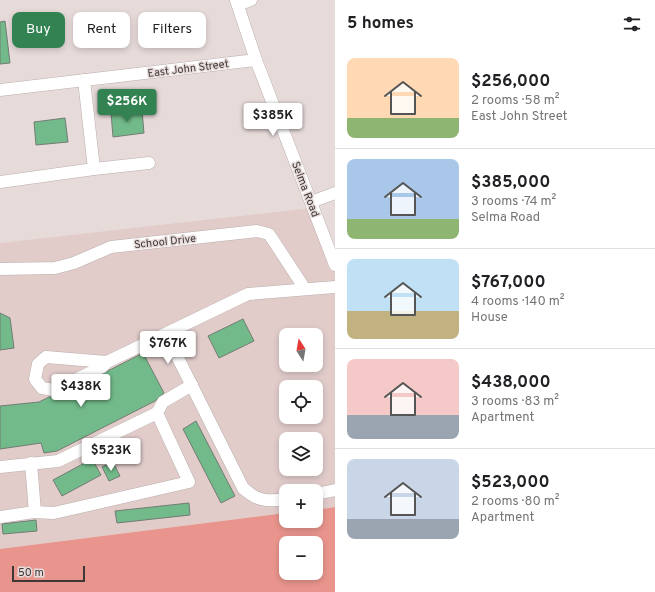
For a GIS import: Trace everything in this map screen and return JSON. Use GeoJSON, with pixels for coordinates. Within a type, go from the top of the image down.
{"type":"FeatureCollection","features":[{"type":"Feature","properties":{"kind":"street"},"geometry":{"type":"LineString","coordinates":[[237,2],[251,0]]}},
{"type":"Feature","properties":{"kind":"street","name":"Selma Road"},"geometry":{"type":"LineString","coordinates":[[237,2],[256,60],[335,265]]}},
{"type":"Feature","properties":{"kind":"street","name":"East John Street"},"geometry":{"type":"LineString","coordinates":[[0,90],[256,60]]}},
{"type":"Feature","properties":{"kind":"street"},"geometry":{"type":"LineString","coordinates":[[84,80],[94,169]]}},
{"type":"Feature","properties":{"kind":"street"},"geometry":{"type":"LineString","coordinates":[[0,182],[148,163]]}},
{"type":"Feature","properties":{"kind":"street"},"geometry":{"type":"LineString","coordinates":[[311,202],[335,193]]}},
{"type":"Feature","properties":{"kind":"street","name":"School Drive"},"geometry":{"type":"LineString","coordinates":[[0,269],[55,268],[74,263],[111,247],[257,231],[269,234],[305,289]]}},
{"type":"Feature","properties":{"kind":"street"},"geometry":{"type":"LineString","coordinates":[[107,362],[46,357],[38,364],[35,379],[42,388],[54,390],[102,367],[107,362],[248,294],[335,287]]}},
{"type":"Feature","properties":{"kind":"street"},"geometry":{"type":"LineString","coordinates":[[166,334],[243,488],[253,497],[265,500],[279,499]]}},
{"type":"Feature","properties":{"kind":"street"},"geometry":{"type":"LineString","coordinates":[[0,467],[58,461],[76,454],[158,413],[163,402],[192,385]]}},
{"type":"Feature","properties":{"kind":"street"},"geometry":{"type":"LineString","coordinates":[[0,517],[35,512],[54,513],[189,482],[158,413]]}},
{"type":"Feature","properties":{"kind":"street"},"geometry":{"type":"LineString","coordinates":[[32,463],[35,512]]}},
{"type":"Feature","properties":{"kind":"street"},"geometry":{"type":"LineString","coordinates":[[323,493],[335,490]]}},
{"type":"Feature","properties":{"kind":"shaded area"},"geometry":{"type":"Polygon","coordinates":[[[313,208],[335,265],[335,507],[323,509],[323,484],[279,484],[279,515],[0,550],[0,243],[313,208]]]}},
{"type":"Feature","properties":{"kind":"shaded area"},"geometry":{"type":"Polygon","coordinates":[[[335,507],[335,592],[0,592],[0,549],[279,514],[279,528],[323,528],[323,509],[335,507]]]}},
{"type":"Feature","properties":{"kind":"building"},"geometry":{"type":"Polygon","coordinates":[[[5,21],[10,63],[0,64],[0,22],[5,21]]]}},
{"type":"Feature","properties":{"kind":"building"},"geometry":{"type":"Polygon","coordinates":[[[142,110],[144,133],[113,137],[111,113],[142,110]]]}},
{"type":"Feature","properties":{"kind":"building"},"geometry":{"type":"Polygon","coordinates":[[[65,118],[68,142],[36,145],[34,122],[65,118]]]}},
{"type":"Feature","properties":{"kind":"building"},"geometry":{"type":"Polygon","coordinates":[[[0,313],[10,318],[14,348],[0,350],[0,313]]]}},
{"type":"Feature","properties":{"kind":"building"},"geometry":{"type":"Polygon","coordinates":[[[243,319],[254,341],[219,358],[208,336],[243,319]]]}},
{"type":"Feature","properties":{"kind":"building"},"geometry":{"type":"Polygon","coordinates":[[[143,353],[164,393],[155,401],[57,451],[44,453],[41,443],[0,449],[0,406],[39,402],[49,397],[57,397],[143,353]]]}},
{"type":"Feature","properties":{"kind":"building"},"geometry":{"type":"Polygon","coordinates":[[[196,421],[235,496],[221,503],[183,429],[196,421]]]}},
{"type":"Feature","properties":{"kind":"building"},"geometry":{"type":"Polygon","coordinates":[[[92,459],[101,475],[62,496],[53,480],[92,459]]]}},
{"type":"Feature","properties":{"kind":"building"},"geometry":{"type":"Polygon","coordinates":[[[113,462],[120,476],[109,481],[102,467],[113,462]]]}},
{"type":"Feature","properties":{"kind":"building"},"geometry":{"type":"Polygon","coordinates":[[[189,503],[190,515],[117,523],[115,511],[189,503]]]}},
{"type":"Feature","properties":{"kind":"building"},"geometry":{"type":"Polygon","coordinates":[[[36,520],[37,531],[3,534],[2,524],[36,520]]]}}]}
